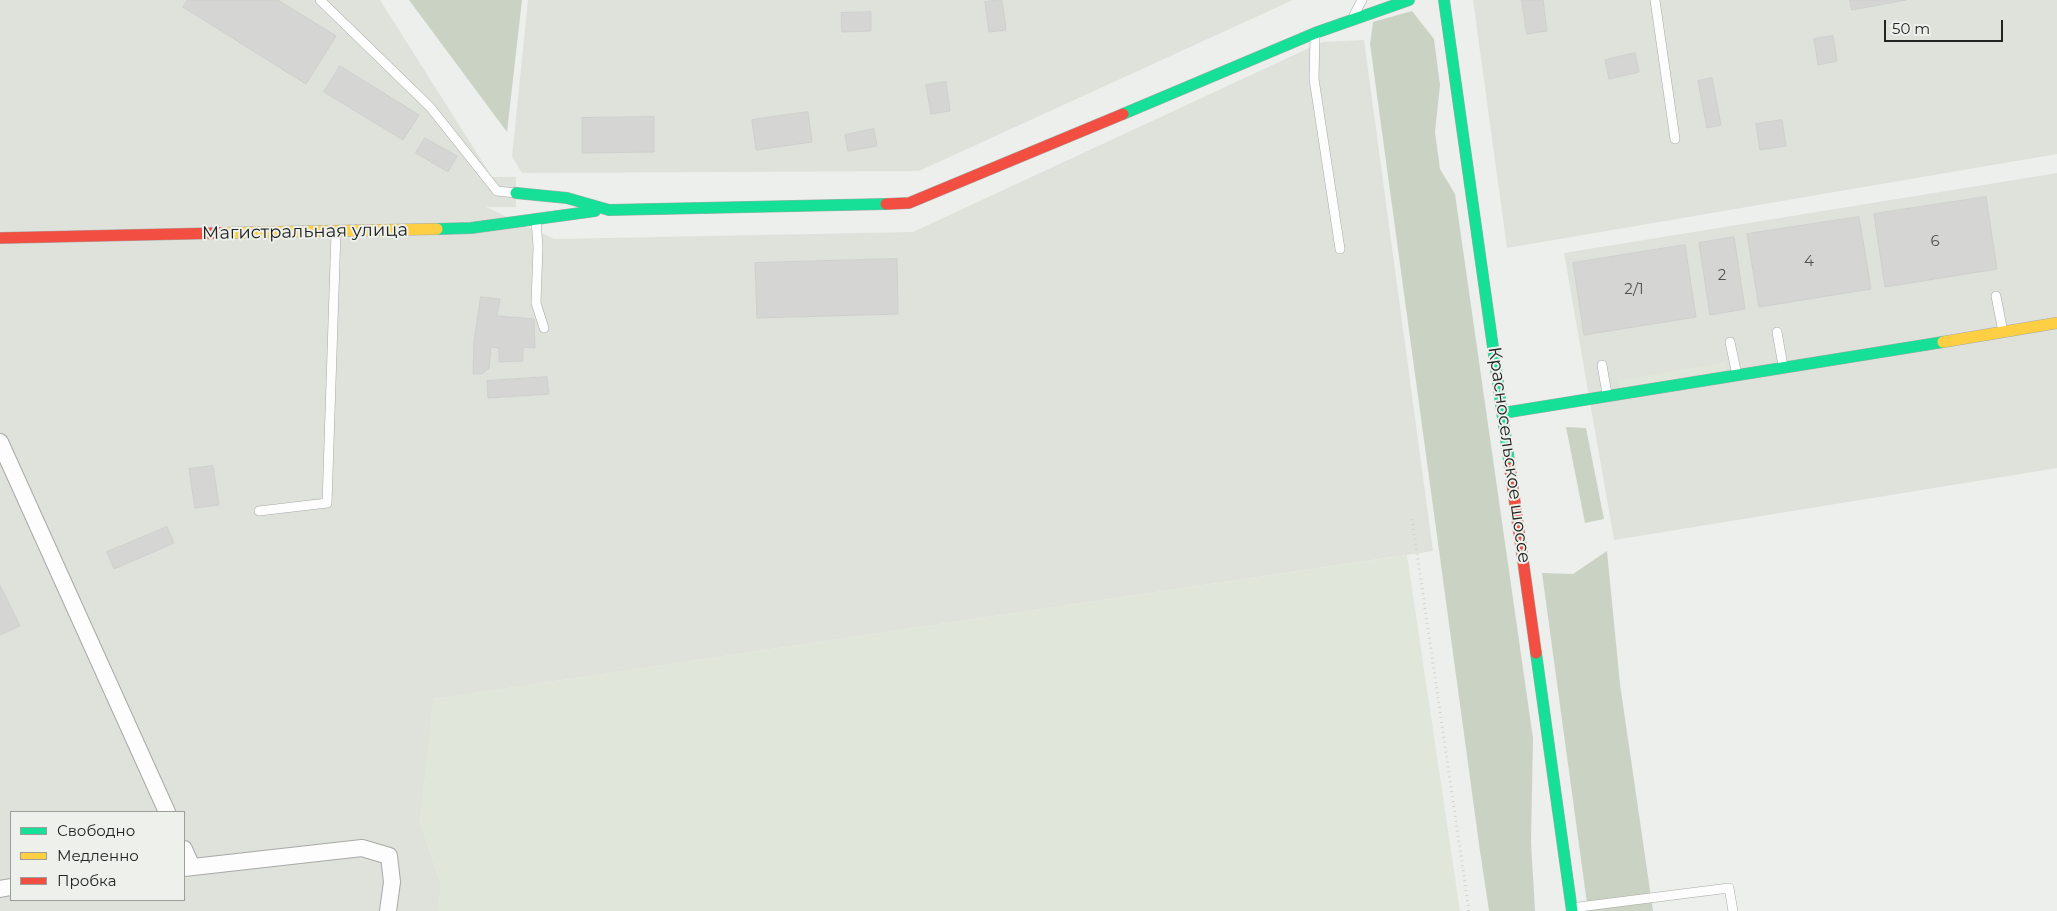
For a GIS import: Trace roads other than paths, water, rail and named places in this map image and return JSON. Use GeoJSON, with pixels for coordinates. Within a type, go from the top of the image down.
{"type":"FeatureCollection","features":[{"type":"Feature","properties":{"kind":"street"},"geometry":{"type":"LineString","coordinates":[[516,193],[567,198],[609,210],[909,203],[1315,33],[1409,0]]}},
{"type":"Feature","properties":{"kind":"street","name":"Красносельское шоссе"},"geometry":{"type":"LineString","coordinates":[[1444,0],[1571,909]]}},
{"type":"Feature","properties":{"kind":"street","name":"Магистральная улица"},"geometry":{"type":"LineString","coordinates":[[0,238],[472,228],[535,218],[609,210]]}},
{"type":"Feature","properties":{"kind":"street"},"geometry":{"type":"LineString","coordinates":[[1503,413],[2057,323]]}},
{"type":"Feature","properties":{"kind":"street"},"geometry":{"type":"LineString","coordinates":[[2,451],[167,811]]}},
{"type":"Feature","properties":{"kind":"street"},"geometry":{"type":"LineString","coordinates":[[185,854],[188,867],[362,848],[389,856],[392,882],[388,911]]}},
{"type":"Feature","properties":{"kind":"lane"},"geometry":{"type":"LineString","coordinates":[[320,0],[430,107],[497,191],[516,193]]}},
{"type":"Feature","properties":{"kind":"lane"},"geometry":{"type":"LineString","coordinates":[[1352,20],[1362,0]]}},
{"type":"Feature","properties":{"kind":"lane"},"geometry":{"type":"LineString","coordinates":[[1655,0],[1675,138]]}},
{"type":"Feature","properties":{"kind":"lane"},"geometry":{"type":"LineString","coordinates":[[1315,33],[1314,79],[1340,249]]}},
{"type":"Feature","properties":{"kind":"lane"},"geometry":{"type":"LineString","coordinates":[[535,218],[538,247],[536,303],[544,328]]}},
{"type":"Feature","properties":{"kind":"lane"},"geometry":{"type":"LineString","coordinates":[[260,511],[327,503],[336,232]]}},
{"type":"Feature","properties":{"kind":"lane"},"geometry":{"type":"LineString","coordinates":[[1996,296],[2003,332]]}},
{"type":"Feature","properties":{"kind":"lane"},"geometry":{"type":"LineString","coordinates":[[1778,332],[1784,367]]}},
{"type":"Feature","properties":{"kind":"lane"},"geometry":{"type":"LineString","coordinates":[[1730,342],[1737,375]]}},
{"type":"Feature","properties":{"kind":"lane"},"geometry":{"type":"LineString","coordinates":[[1602,365],[1607,396]]}},
{"type":"Feature","properties":{"kind":"lane"},"geometry":{"type":"LineString","coordinates":[[1571,909],[1729,888],[1733,911]]}}]}
